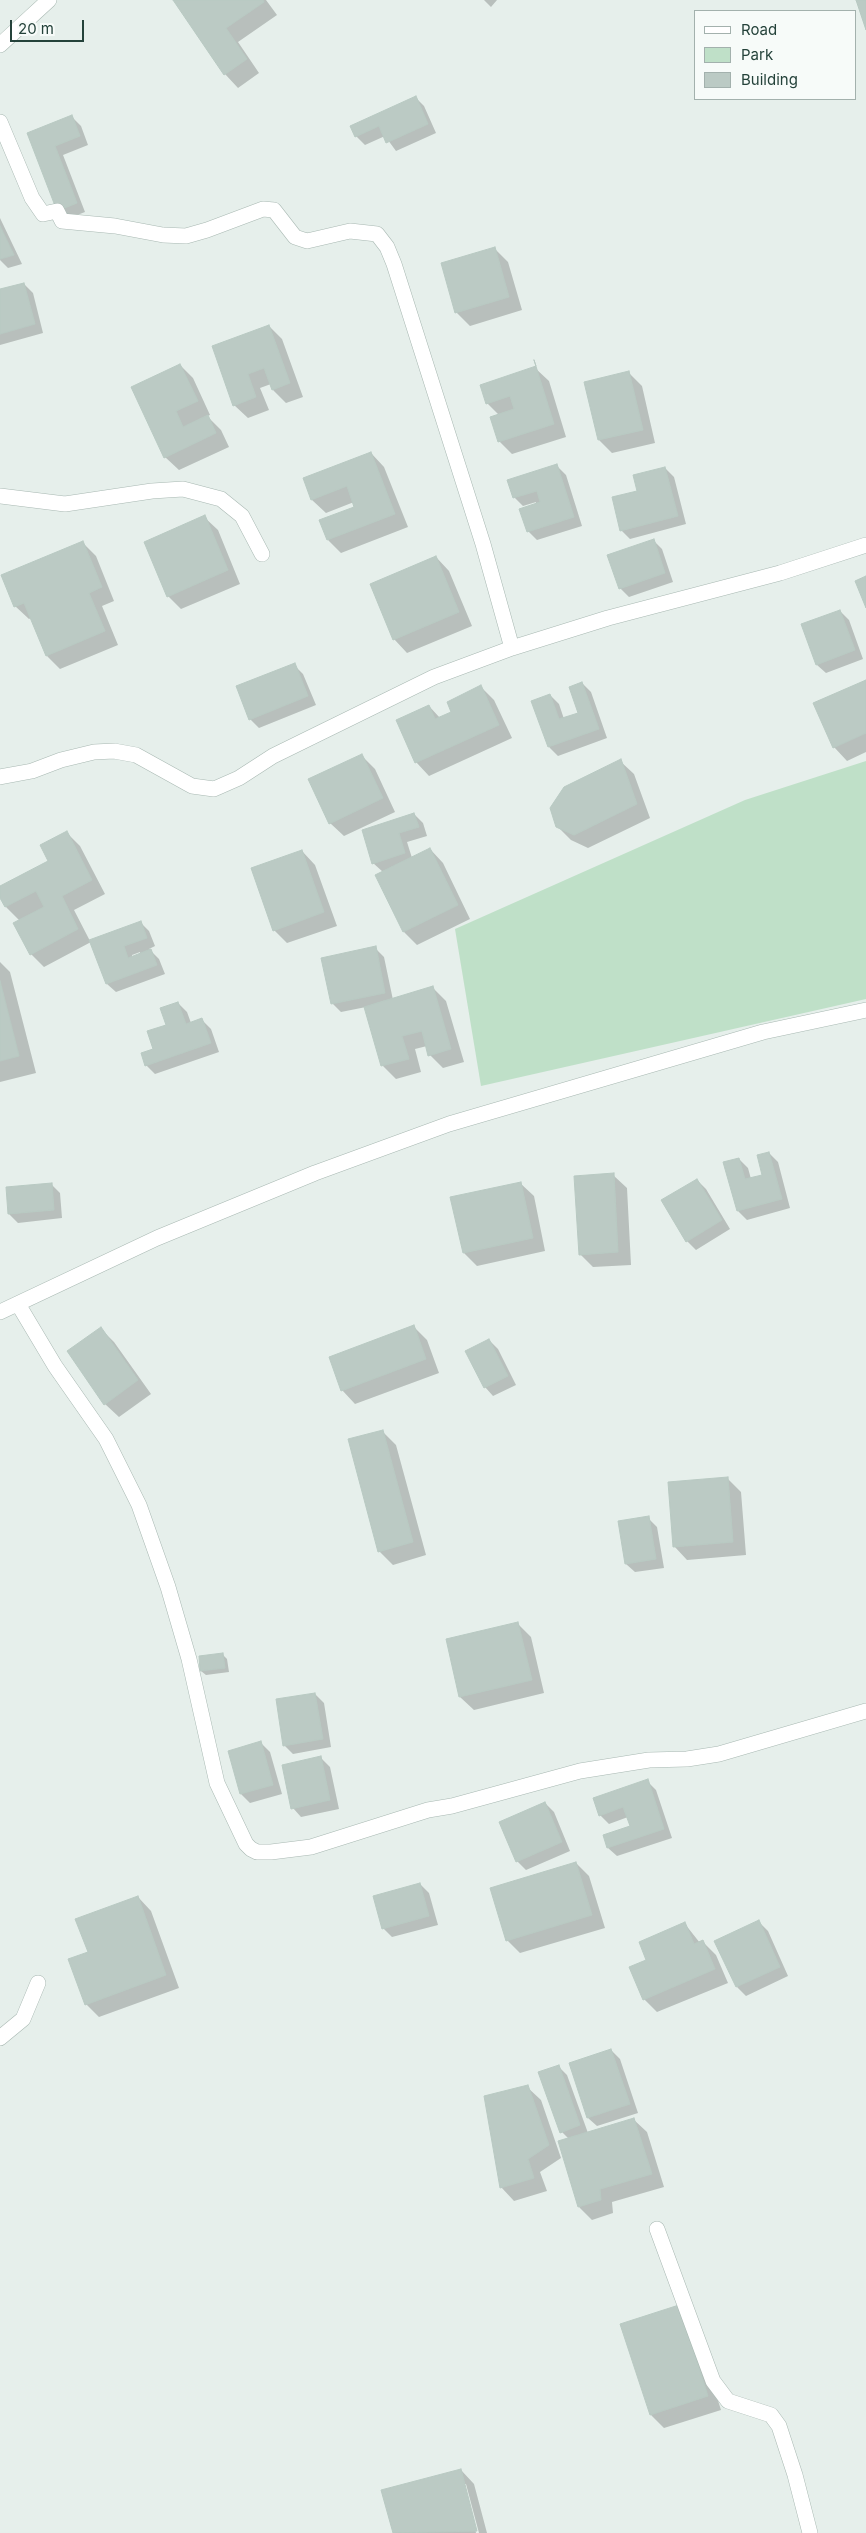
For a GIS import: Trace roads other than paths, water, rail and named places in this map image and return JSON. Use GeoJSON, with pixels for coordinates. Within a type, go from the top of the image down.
{"type":"FeatureCollection","features":[{"type":"Feature","properties":{"kind":"street"},"geometry":{"type":"LineString","coordinates":[[0,44],[49,0]]}},
{"type":"Feature","properties":{"kind":"street"},"geometry":{"type":"LineString","coordinates":[[0,122],[32,198],[43,214],[57,211],[62,220],[163,235],[186,236],[208,230],[263,209],[274,210],[295,238],[307,241],[350,231],[377,234],[387,247],[394,264],[483,544],[512,648]]}},
{"type":"Feature","properties":{"kind":"street"},"geometry":{"type":"LineString","coordinates":[[0,496],[65,504],[152,491],[182,489],[221,499],[242,516],[262,554]]}},
{"type":"Feature","properties":{"kind":"street"},"geometry":{"type":"LineString","coordinates":[[0,777],[32,771],[61,760],[94,752],[114,751],[136,755],[192,786],[214,789],[239,778],[281,752],[434,677],[512,648],[608,618],[780,573],[866,545]]}},
{"type":"Feature","properties":{"kind":"street"},"geometry":{"type":"LineString","coordinates":[[0,1312],[157,1238],[315,1173],[449,1124],[763,1032],[866,1010]]}},
{"type":"Feature","properties":{"kind":"street"},"geometry":{"type":"LineString","coordinates":[[18,1304],[55,1366],[106,1439],[139,1505],[168,1587],[189,1659],[217,1783],[246,1844],[251,1850],[271,1852],[311,1847],[428,1810],[452,1806],[580,1771],[649,1760],[719,1754],[866,1711]]}},
{"type":"Feature","properties":{"kind":"street"},"geometry":{"type":"LineString","coordinates":[[0,2038],[23,2019],[38,1984]]}},
{"type":"Feature","properties":{"kind":"street"},"geometry":{"type":"LineString","coordinates":[[656,2229],[713,2382],[728,2401],[771,2414],[779,2426],[810,2533]]}}]}
